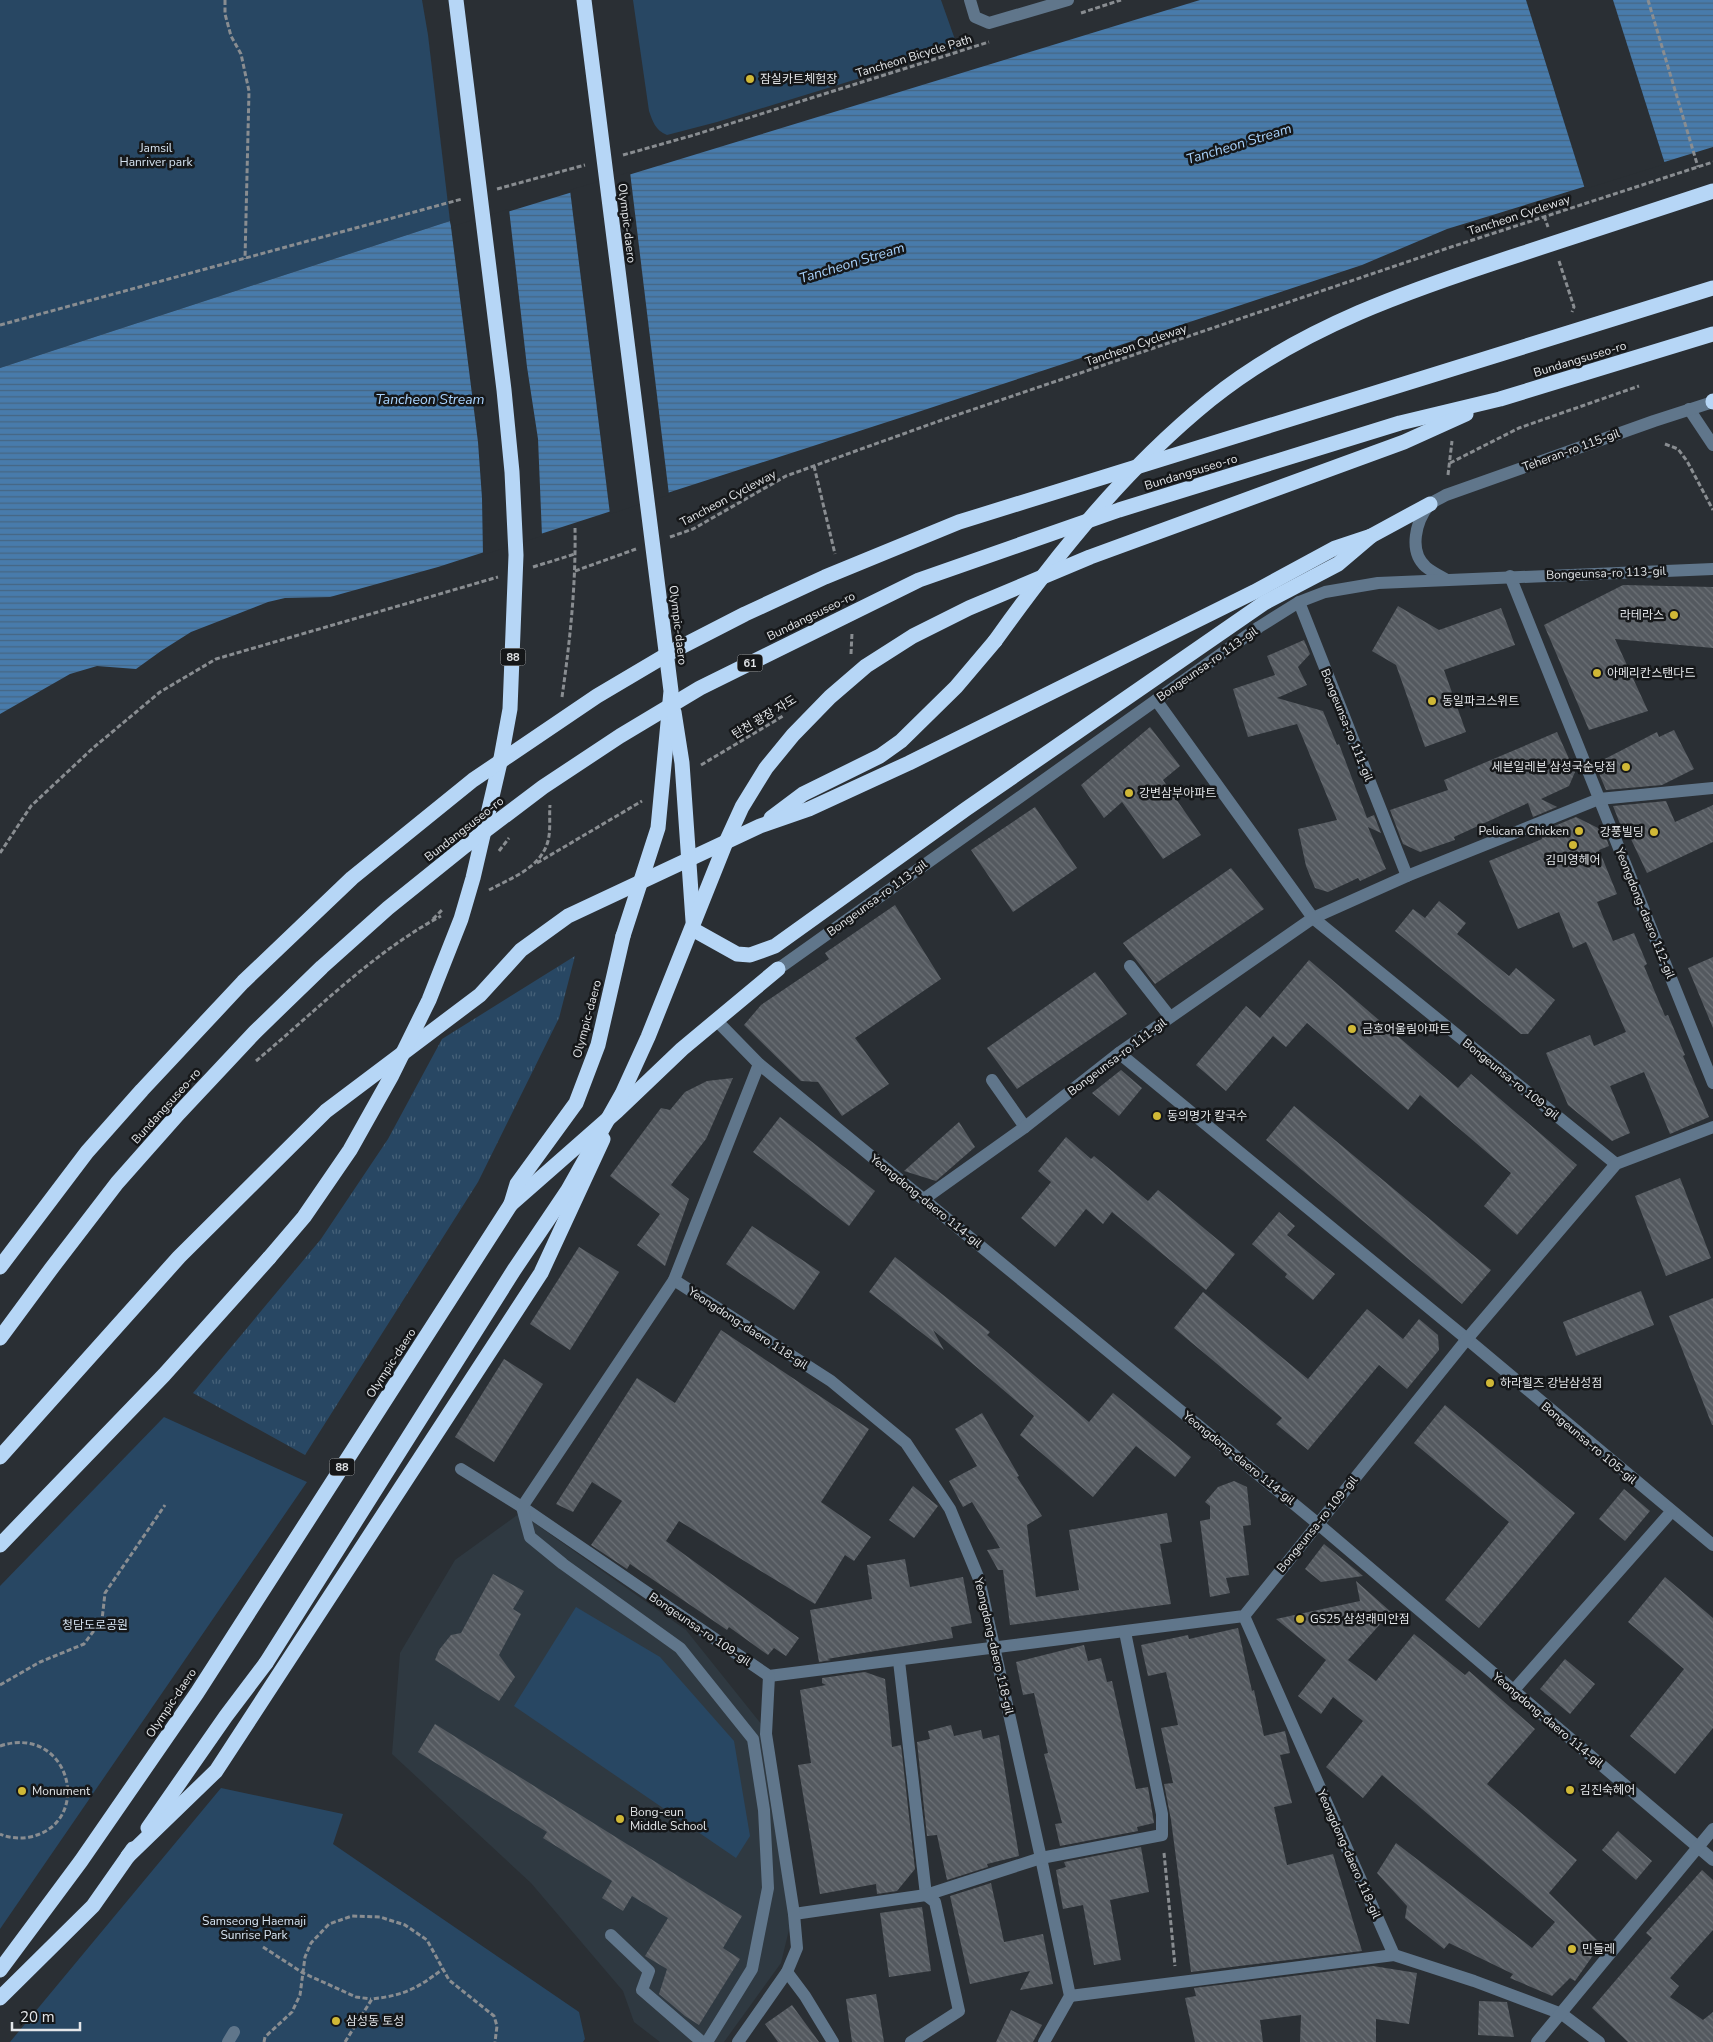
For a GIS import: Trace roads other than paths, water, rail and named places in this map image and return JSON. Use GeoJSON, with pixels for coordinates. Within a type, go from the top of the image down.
{"type":"FeatureCollection","features":[{"type":"Feature","properties":{"kind":"highway","name":"88"},"geometry":{"type":"LineString","coordinates":[[0,1545],[164,1375],[304,1217],[350,1150],[392,1075],[429,1000],[461,919],[473,878],[501,758],[510,709],[516,555],[512,472],[504,390],[456,0]]}},
{"type":"Feature","properties":{"kind":"highway","name":"Olympic-daero"},"geometry":{"type":"LineString","coordinates":[[0,1970],[81,1861],[197,1693],[511,1204],[517,1184],[576,1103],[598,1045],[623,936],[658,828],[671,691],[584,0]]}},
{"type":"Feature","properties":{"kind":"highway"},"geometry":{"type":"LineString","coordinates":[[760,826],[803,794],[880,756],[902,741],[956,687],[995,641],[1068,543],[1113,490],[1170,435],[1211,399],[1258,366],[1304,340],[1397,296],[1713,191]]}},
{"type":"Feature","properties":{"kind":"highway","name":"Bundangsuseo-ro"},"geometry":{"type":"LineString","coordinates":[[0,1267],[87,1152],[142,1090],[243,982],[352,878],[481,774],[597,696],[673,651],[745,614],[825,577],[959,522],[1713,288]]}},
{"type":"Feature","properties":{"kind":"highway","name":"Bundangsuseo-ro"},"geometry":{"type":"LineString","coordinates":[[0,1338],[50,1269],[117,1184],[186,1106],[322,967],[388,908],[543,787],[620,736],[700,688],[919,580],[1119,510],[1400,423],[1500,399],[1713,334]]}},
{"type":"Feature","properties":{"kind":"highway"},"geometry":{"type":"LineString","coordinates":[[0,1998],[93,1906],[226,1716],[266,1663],[514,1270],[568,1190],[622,1094],[648,1037],[726,842],[742,807],[766,768],[793,735],[830,697],[874,661],[913,636],[969,608],[1090,557],[1404,442],[1500,399]]}},
{"type":"Feature","properties":{"kind":"highway"},"geometry":{"type":"LineString","coordinates":[[0,1457],[179,1257],[326,1111],[480,995],[521,950],[568,916],[760,826],[809,809],[909,763],[1246,596],[1335,548],[1371,536],[1430,504]]}},
{"type":"Feature","properties":{"kind":"highway"},"geometry":{"type":"LineString","coordinates":[[671,691],[682,763],[694,930],[736,954],[750,956],[775,946],[966,809],[1200,646],[1264,603],[1338,564],[1371,536]]}},
{"type":"Feature","properties":{"kind":"highway"},"geometry":{"type":"LineString","coordinates":[[511,1204],[617,1111],[682,1049],[778,969]]}},
{"type":"Feature","properties":{"kind":"highway"},"geometry":{"type":"LineString","coordinates":[[128,1856],[216,1771],[541,1273],[617,1111]]}},
{"type":"Feature","properties":{"kind":"street"},"geometry":{"type":"LineString","coordinates":[[970,0],[975,17],[989,23],[1068,0]]}},
{"type":"Feature","properties":{"kind":"street","name":"Teheran-ro 115-gil"},"geometry":{"type":"LineString","coordinates":[[1430,504],[1446,495],[1713,402]]}},
{"type":"Feature","properties":{"kind":"street"},"geometry":{"type":"LineString","coordinates":[[1689,409],[1713,445]]}},
{"type":"Feature","properties":{"kind":"street"},"geometry":{"type":"LineString","coordinates":[[1430,504],[1418,523],[1415,536],[1418,554],[1425,566],[1447,580]]}},
{"type":"Feature","properties":{"kind":"street","name":"Bongeunsa-ro 113-gil"},"geometry":{"type":"LineString","coordinates":[[778,969],[1259,627],[1299,602],[1325,592],[1351,586],[1408,581],[1713,569]]}},
{"type":"Feature","properties":{"kind":"street","name":"Yeongdong-daero 112-gil"},"geometry":{"type":"LineString","coordinates":[[1510,576],[1713,1083]]}},
{"type":"Feature","properties":{"kind":"street","name":"Bongeunsa-ro 111-gil"},"geometry":{"type":"LineString","coordinates":[[1299,602],[1407,876]]}},
{"type":"Feature","properties":{"kind":"street"},"geometry":{"type":"LineString","coordinates":[[1156,700],[1313,918]]}},
{"type":"Feature","properties":{"kind":"street","name":"Bongeunsa-ro 111-gil"},"geometry":{"type":"LineString","coordinates":[[924,1199],[1025,1127],[1119,1053],[1313,918],[1407,876],[1599,799],[1713,788]]}},
{"type":"Feature","properties":{"kind":"street","name":"Bongeunsa-ro 109-gil"},"geometry":{"type":"LineString","coordinates":[[1313,918],[1616,1164]]}},
{"type":"Feature","properties":{"kind":"street"},"geometry":{"type":"LineString","coordinates":[[1130,966],[1170,1017]]}},
{"type":"Feature","properties":{"kind":"street","name":"Yeongdong-daero 114-gil"},"geometry":{"type":"LineString","coordinates":[[716,1020],[759,1064],[1317,1523],[1713,1860]]}},
{"type":"Feature","properties":{"kind":"street"},"geometry":{"type":"LineString","coordinates":[[1119,1053],[1467,1339]]}},
{"type":"Feature","properties":{"kind":"street"},"geometry":{"type":"LineString","coordinates":[[707,2042],[752,1969],[768,1888],[764,1810],[753,1739],[680,1648],[563,1564],[530,1537],[522,1507],[674,1280],[759,1064]]}},
{"type":"Feature","properties":{"kind":"street"},"geometry":{"type":"LineString","coordinates":[[992,1080],[1025,1127]]}},
{"type":"Feature","properties":{"kind":"street","name":"Bongeunsa-ro 109-gil"},"geometry":{"type":"LineString","coordinates":[[1244,1616],[1467,1339],[1616,1164],[1713,1127]]}},
{"type":"Feature","properties":{"kind":"street","name":"Yeongdong-daero 118-gil"},"geometry":{"type":"LineString","coordinates":[[674,1280],[831,1381],[906,1443],[950,1509],[979,1579],[1070,1996]]}},
{"type":"Feature","properties":{"kind":"street","name":"Bongeunsa-ro 105-gil"},"geometry":{"type":"LineString","coordinates":[[1467,1339],[1671,1512],[1713,1545]]}},
{"type":"Feature","properties":{"kind":"street","name":"Bongeunsa-ro 109-gil"},"geometry":{"type":"LineString","coordinates":[[461,1469],[522,1507],[769,1676]]}},
{"type":"Feature","properties":{"kind":"street"},"geometry":{"type":"LineString","coordinates":[[1514,1691],[1671,1512]]}},
{"type":"Feature","properties":{"kind":"street"},"geometry":{"type":"LineString","coordinates":[[738,2042],[787,1972],[797,1948],[794,1914],[766,1734],[769,1676],[1244,1616]]}},
{"type":"Feature","properties":{"kind":"street","name":"Yeongdong-daero 118-gil"},"geometry":{"type":"LineString","coordinates":[[1244,1616],[1394,1955]]}},
{"type":"Feature","properties":{"kind":"street"},"geometry":{"type":"LineString","coordinates":[[794,1914],[926,1895],[1041,1858],[1162,1835],[1162,1814],[1125,1632]]}},
{"type":"Feature","properties":{"kind":"street"},"geometry":{"type":"LineString","coordinates":[[899,1661],[926,1895],[935,1902],[959,2011],[911,2042]]}},
{"type":"Feature","properties":{"kind":"street"},"geometry":{"type":"LineString","coordinates":[[1537,2042],[1713,1829]]}},
{"type":"Feature","properties":{"kind":"street"},"geometry":{"type":"LineString","coordinates":[[611,1935],[649,1971],[642,1990],[702,2042]]}},
{"type":"Feature","properties":{"kind":"street"},"geometry":{"type":"LineString","coordinates":[[1044,2042],[1070,1996],[1394,1955],[1474,1981],[1562,2014],[1599,2042]]}},
{"type":"Feature","properties":{"kind":"street"},"geometry":{"type":"LineString","coordinates":[[787,1972],[805,1996],[833,2042]]}},
{"type":"Feature","properties":{"kind":"water","name":"Tancheon Stream"},"geometry":{"type":"Polygon","coordinates":[[[1200,0],[1713,0],[1713,147],[1447,229],[1362,265],[915,413],[438,567],[330,597],[285,598],[268,602],[191,632],[136,669],[97,666],[70,674],[0,714],[0,368],[450,221],[452,229],[1200,0]]]}},
{"type":"Feature","properties":{"kind":"place","name":"잠실카트체험장"},"geometry":{"type":"Point","coordinates":[750,79]}},
{"type":"Feature","properties":{"kind":"place","name":"라테라스"},"geometry":{"type":"Point","coordinates":[1674,615]}},
{"type":"Feature","properties":{"kind":"place","name":"아메리칸스탠다드"},"geometry":{"type":"Point","coordinates":[1597,673]}},
{"type":"Feature","properties":{"kind":"place","name":"동일파크스위트"},"geometry":{"type":"Point","coordinates":[1432,701]}},
{"type":"Feature","properties":{"kind":"place","name":"세븐일레븐 삼성국순당점"},"geometry":{"type":"Point","coordinates":[1626,767]}},
{"type":"Feature","properties":{"kind":"place","name":"강변삼부아파트"},"geometry":{"type":"Point","coordinates":[1129,793]}},
{"type":"Feature","properties":{"kind":"place","name":"Pelicana Chicken"},"geometry":{"type":"Point","coordinates":[1579,831]}},
{"type":"Feature","properties":{"kind":"place","name":"강풍빌딩"},"geometry":{"type":"Point","coordinates":[1654,832]}},
{"type":"Feature","properties":{"kind":"place","name":"김미영헤어"},"geometry":{"type":"Point","coordinates":[1573,845]}},
{"type":"Feature","properties":{"kind":"place","name":"금호어울림아파트"},"geometry":{"type":"Point","coordinates":[1352,1029]}},
{"type":"Feature","properties":{"kind":"place","name":"동의명가 칼국수"},"geometry":{"type":"Point","coordinates":[1157,1116]}},
{"type":"Feature","properties":{"kind":"place","name":"하라힐즈 강남삼성점"},"geometry":{"type":"Point","coordinates":[1490,1383]}},
{"type":"Feature","properties":{"kind":"place","name":"GS25 삼성래미안점"},"geometry":{"type":"Point","coordinates":[1300,1619]}},
{"type":"Feature","properties":{"kind":"place","name":"김진숙헤어"},"geometry":{"type":"Point","coordinates":[1570,1790]}},
{"type":"Feature","properties":{"kind":"place","name":"Monument"},"geometry":{"type":"Point","coordinates":[22,1791]}},
{"type":"Feature","properties":{"kind":"place","name":"Bong-eun Middle School"},"geometry":{"type":"Point","coordinates":[620,1819]}},
{"type":"Feature","properties":{"kind":"place","name":"민들레"},"geometry":{"type":"Point","coordinates":[1572,1949]}},
{"type":"Feature","properties":{"kind":"place","name":"삼성동 토성"},"geometry":{"type":"Point","coordinates":[336,2021]}},
{"type":"Feature","properties":{"kind":"park label","name":"Jamsil Hanriver park"},"geometry":{"type":"Point","coordinates":[156,155]}},
{"type":"Feature","properties":{"kind":"park label","name":"청담도로공원"},"geometry":{"type":"Point","coordinates":[95,1625]}},
{"type":"Feature","properties":{"kind":"park label","name":"Samseong Haemaji Sunrise Park"},"geometry":{"type":"Point","coordinates":[254,1928]}}]}
